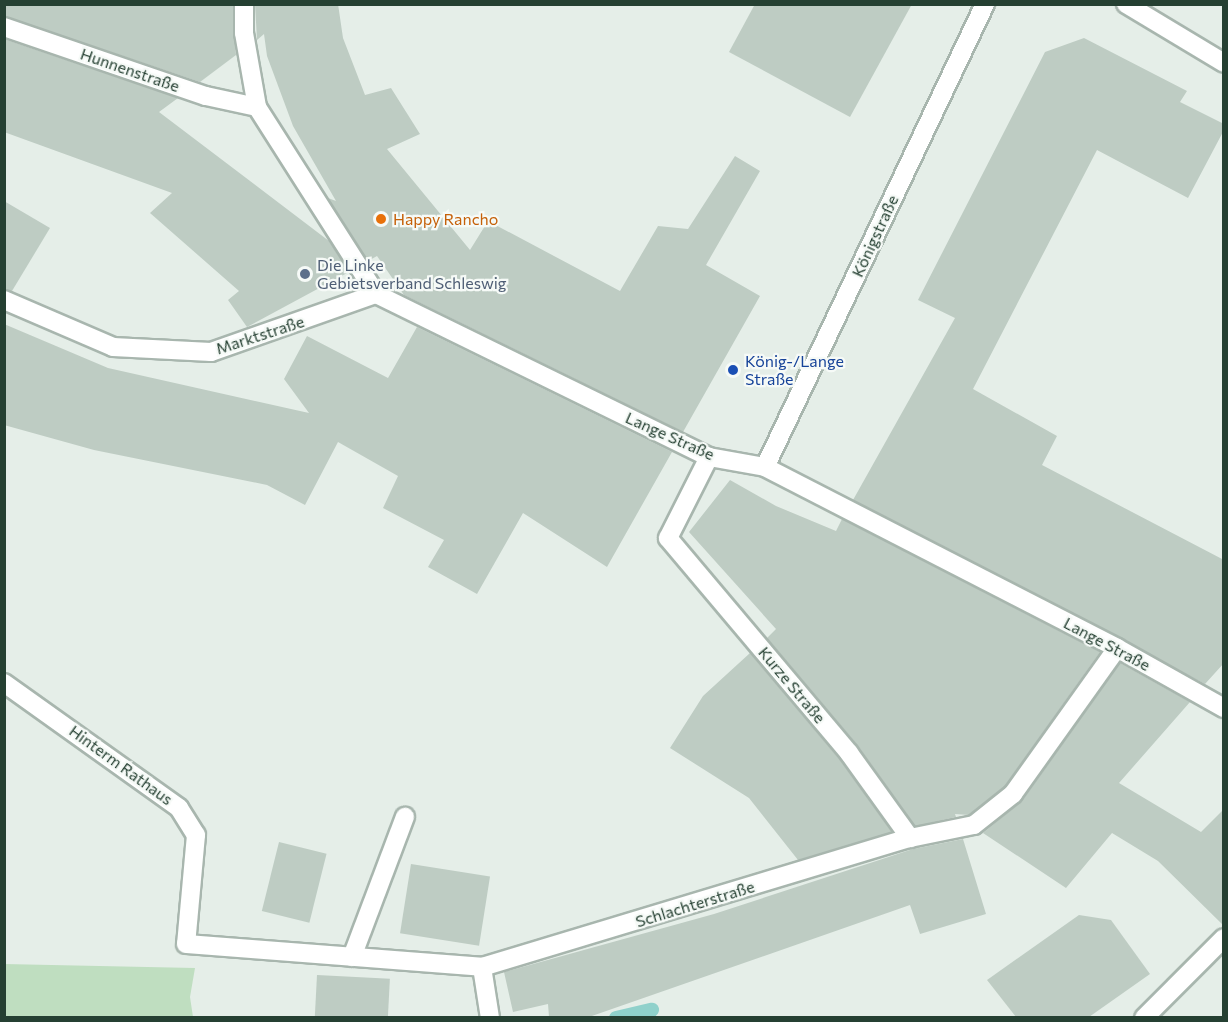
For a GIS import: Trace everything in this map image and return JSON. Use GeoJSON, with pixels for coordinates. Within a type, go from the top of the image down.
{"type":"FeatureCollection","features":[{"type":"Feature","properties":{"kind":"street"},"geometry":{"type":"LineString","coordinates":[[244,4],[244,33],[257,107],[376,294]]}},
{"type":"Feature","properties":{"kind":"street","name":"Königstraße"},"geometry":{"type":"LineString","coordinates":[[765,467],[985,4]]}},
{"type":"Feature","properties":{"kind":"street"},"geometry":{"type":"LineString","coordinates":[[1126,4],[1224,63]]}},
{"type":"Feature","properties":{"kind":"street","name":"Hunnenstraße"},"geometry":{"type":"LineString","coordinates":[[4,27],[206,96],[257,107]]}},
{"type":"Feature","properties":{"kind":"street","name":"Lange Straße"},"geometry":{"type":"LineString","coordinates":[[376,294],[709,457],[765,467],[1117,648],[1224,708]]}},
{"type":"Feature","properties":{"kind":"street","name":"Marktstraße"},"geometry":{"type":"LineString","coordinates":[[4,300],[113,347],[211,351],[376,294]]}},
{"type":"Feature","properties":{"kind":"street","name":"Kurze Straße"},"geometry":{"type":"LineString","coordinates":[[709,457],[668,538],[849,753],[910,838]]}},
{"type":"Feature","properties":{"kind":"street","name":"Schlachterstraße"},"geometry":{"type":"LineString","coordinates":[[186,944],[482,967],[910,838],[974,825],[1013,794],[1117,648]]}},
{"type":"Feature","properties":{"kind":"street","name":"Hinterm Rathaus"},"geometry":{"type":"LineString","coordinates":[[4,683],[179,808],[196,835],[186,944]]}},
{"type":"Feature","properties":{"kind":"street"},"geometry":{"type":"LineString","coordinates":[[352,957],[405,817]]}},
{"type":"Feature","properties":{"kind":"street"},"geometry":{"type":"LineString","coordinates":[[1144,1017],[1224,938]]}},
{"type":"Feature","properties":{"kind":"street"},"geometry":{"type":"LineString","coordinates":[[482,967],[490,1016]]}},
{"type":"Feature","properties":{"kind":"green space"},"geometry":{"type":"Polygon","coordinates":[[[4,964],[195,968],[190,997],[193,1017],[5,1017],[4,964]]]}},
{"type":"Feature","properties":{"kind":"building"},"geometry":{"type":"Polygon","coordinates":[[[4,4],[233,4],[236,55],[200,82],[4,16],[4,4]]]}},
{"type":"Feature","properties":{"kind":"building"},"geometry":{"type":"Polygon","coordinates":[[[255,4],[338,4],[343,38],[365,95],[391,88],[420,134],[387,149],[470,250],[488,221],[620,291],[658,226],[688,229],[735,156],[760,171],[706,265],[760,296],[683,432],[404,295],[377,256],[368,261],[328,198],[336,201],[293,126],[267,56],[264,34],[257,40],[255,4]]]}},
{"type":"Feature","properties":{"kind":"building"},"geometry":{"type":"Polygon","coordinates":[[[755,4],[912,4],[850,117],[729,52],[755,4]]]}},
{"type":"Feature","properties":{"kind":"building"},"geometry":{"type":"Polygon","coordinates":[[[1084,38],[1187,91],[1180,102],[1224,124],[1224,130],[1188,198],[1097,150],[973,389],[1057,436],[1042,465],[1224,560],[1224,663],[1205,684],[853,500],[955,318],[918,300],[1045,52],[1084,38]]]}},
{"type":"Feature","properties":{"kind":"building"},"geometry":{"type":"Polygon","coordinates":[[[4,39],[178,98],[159,112],[329,241],[349,272],[247,327],[228,300],[239,291],[150,213],[172,193],[4,132],[4,39]]]}},
{"type":"Feature","properties":{"kind":"building"},"geometry":{"type":"Polygon","coordinates":[[[4,201],[50,228],[12,291],[4,289],[4,201]]]}},
{"type":"Feature","properties":{"kind":"building"},"geometry":{"type":"Polygon","coordinates":[[[4,324],[108,368],[309,413],[284,379],[307,336],[388,378],[417,327],[672,452],[607,567],[523,513],[477,594],[428,567],[444,540],[383,508],[398,476],[338,442],[305,505],[267,485],[94,450],[4,425],[4,324]]]}},
{"type":"Feature","properties":{"kind":"building"},"geometry":{"type":"Polygon","coordinates":[[[730,480],[776,506],[836,531],[842,519],[1100,652],[1005,786],[969,815],[955,814],[956,817],[915,826],[858,746],[767,638],[776,629],[689,532],[730,480]]]}},
{"type":"Feature","properties":{"kind":"building"},"geometry":{"type":"Polygon","coordinates":[[[750,653],[840,760],[892,832],[798,860],[749,798],[670,748],[703,696],[750,653]]]}},
{"type":"Feature","properties":{"kind":"building"},"geometry":{"type":"Polygon","coordinates":[[[1120,663],[1190,702],[1119,783],[1201,832],[1224,809],[1224,926],[1158,861],[1112,833],[1066,888],[983,833],[1022,801],[1120,663]]]}},
{"type":"Feature","properties":{"kind":"building"},"geometry":{"type":"Polygon","coordinates":[[[963,839],[986,914],[920,934],[910,905],[589,1017],[549,1017],[548,1004],[513,1012],[504,972],[714,914],[913,849],[963,839]]]}},
{"type":"Feature","properties":{"kind":"building"},"geometry":{"type":"Polygon","coordinates":[[[279,842],[327,854],[309,923],[262,911],[279,842]]]}},
{"type":"Feature","properties":{"kind":"building"},"geometry":{"type":"Polygon","coordinates":[[[411,864],[490,877],[479,946],[400,933],[411,864]]]}},
{"type":"Feature","properties":{"kind":"building"},"geometry":{"type":"Polygon","coordinates":[[[1079,915],[1111,920],[1150,974],[1089,1017],[1016,1017],[987,980],[1079,915]]]}},
{"type":"Feature","properties":{"kind":"building"},"geometry":{"type":"Polygon","coordinates":[[[317,975],[390,979],[388,1018],[315,1017],[317,975]]]}},
{"type":"Feature","properties":{"kind":"waterway"},"geometry":{"type":"LineString","coordinates":[[616,1018],[652,1010]]}},
{"type":"Feature","properties":{"kind":"place","name":"Happy Rancho"},"geometry":{"type":"Point","coordinates":[381,219]}},
{"type":"Feature","properties":{"kind":"place","name":"Die Linke Gebietsverband Schleswig"},"geometry":{"type":"Point","coordinates":[305,274]}},
{"type":"Feature","properties":{"kind":"place","name":"König-/Lange Straße"},"geometry":{"type":"Point","coordinates":[733,370]}}]}
